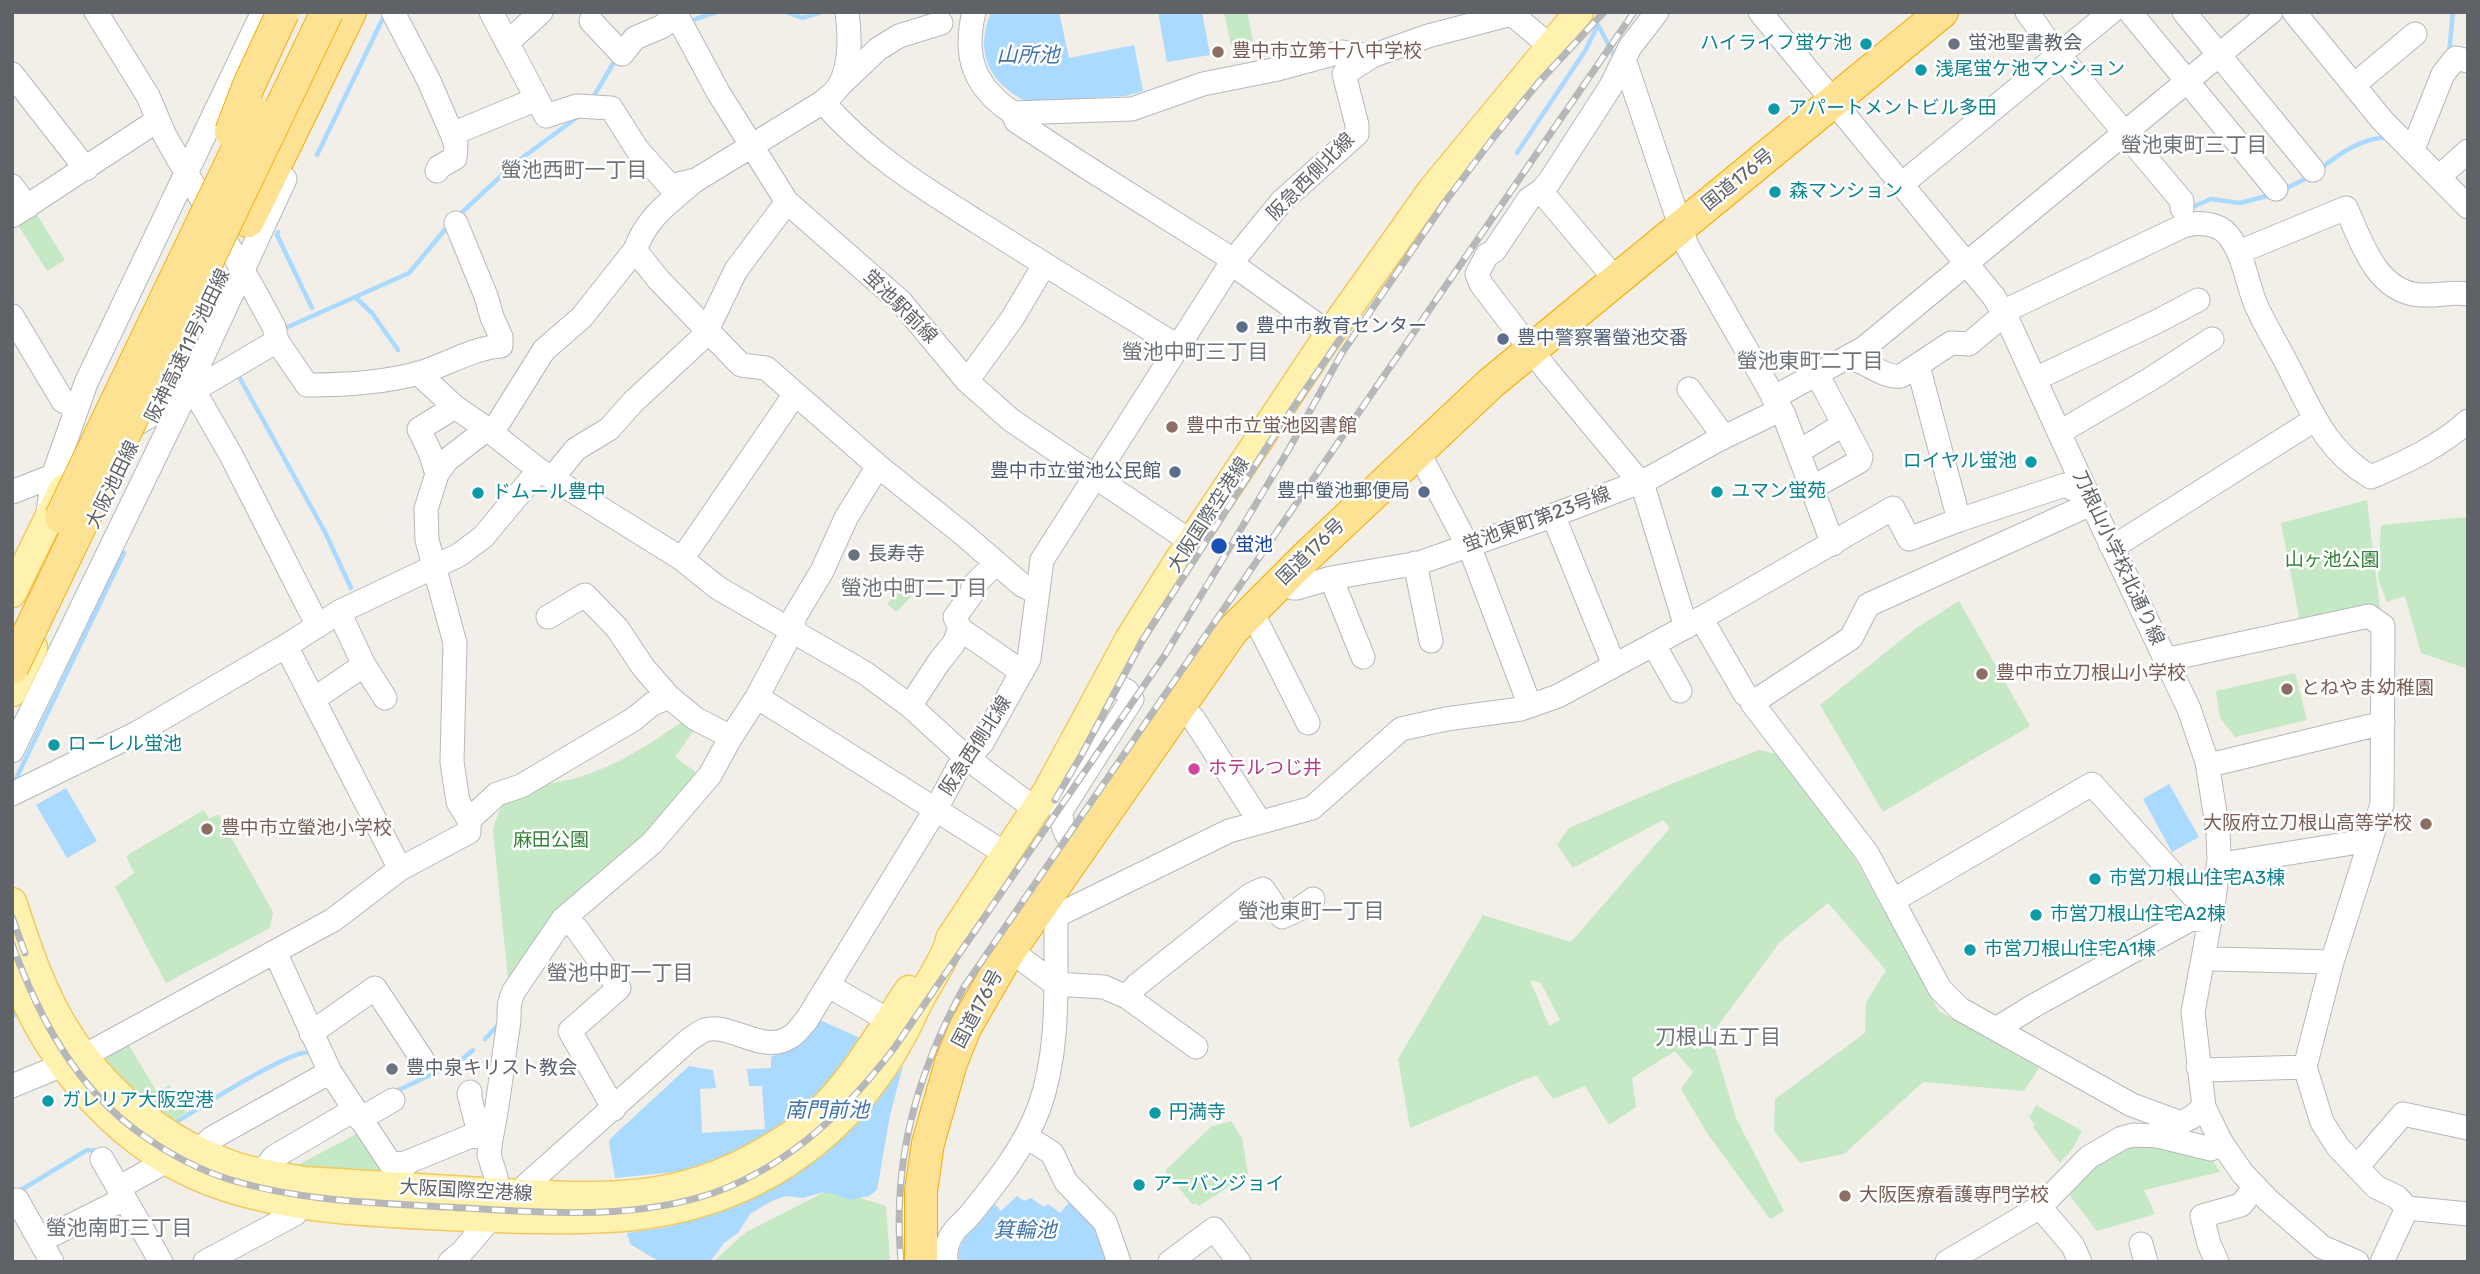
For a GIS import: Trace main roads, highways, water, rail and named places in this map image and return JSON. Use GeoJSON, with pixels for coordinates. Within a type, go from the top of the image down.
{"type":"FeatureCollection","features":[{"type":"Feature","properties":{"kind":"highway","name":"阪神高速11号池田線"},"geometry":{"type":"LineString","coordinates":[[168,293],[249,85],[283,12]]}},
{"type":"Feature","properties":{"kind":"highway","name":"阪神高速11号池田線"},"geometry":{"type":"LineString","coordinates":[[12,620],[304,12]]}},
{"type":"Feature","properties":{"kind":"highway"},"geometry":{"type":"LineString","coordinates":[[12,671],[327,12]]}},
{"type":"Feature","properties":{"kind":"highway","name":"阪神高速11号池田線"},"geometry":{"type":"LineString","coordinates":[[12,671],[100,520],[175,375],[350,12]]}},
{"type":"Feature","properties":{"kind":"highway","name":"国道176号"},"geometry":{"type":"LineString","coordinates":[[921,1262],[920,1191],[928,1143],[939,1100],[965,1028],[1010,950],[1049,910],[1079,851],[1227,639],[1282,581],[1492,383],[1942,12]]}},
{"type":"Feature","properties":{"kind":"main road"},"geometry":{"type":"LineString","coordinates":[[12,593],[47,522],[64,469],[291,12]]}},
{"type":"Feature","properties":{"kind":"main road","name":"大阪池田線"},"geometry":{"type":"LineString","coordinates":[[12,692],[340,12]]}},
{"type":"Feature","properties":{"kind":"main road","name":"大阪国際空港線"},"geometry":{"type":"LineString","coordinates":[[871,1066],[902,1038],[926,985],[948,948],[950,939],[1048,790],[1130,638],[1190,541],[1330,334],[1433,190],[1579,12]]}},
{"type":"Feature","properties":{"kind":"main road","name":"大阪国際空港線"},"geometry":{"type":"LineString","coordinates":[[12,902],[44,988],[68,1035],[74,1061],[97,1105],[163,1157],[224,1187],[298,1204],[356,1198],[404,1176],[606,1196],[755,1182],[803,1153],[853,1108],[888,1020],[941,943],[950,939]]}},
{"type":"Feature","properties":{"kind":"main road","name":"大阪国際空港線"},"geometry":{"type":"LineString","coordinates":[[12,965],[28,1004],[53,1051],[74,1061],[166,1132],[223,1162],[304,1181],[356,1198],[491,1218],[609,1218],[667,1210],[713,1188]]}},
{"type":"Feature","properties":{"kind":"water","name":"山所池"},"geometry":{"type":"Polygon","coordinates":[[[991,12],[1059,12],[1069,58],[1134,45],[1143,91],[1125,96],[1027,102],[1003,86],[988,65],[984,40],[991,12]]]}},
{"type":"Feature","properties":{"kind":"water"},"geometry":{"type":"Polygon","coordinates":[[[1158,12],[1202,12],[1210,55],[1167,62],[1158,12]]]}},
{"type":"Feature","properties":{"kind":"water"},"geometry":{"type":"Polygon","coordinates":[[[2169,784],[2199,837],[2172,852],[2143,799],[2169,784]]]}},
{"type":"Feature","properties":{"kind":"water"},"geometry":{"type":"Polygon","coordinates":[[[66,788],[97,841],[67,858],[36,805],[66,788]]]}},
{"type":"Feature","properties":{"kind":"water","name":"南門前池"},"geometry":{"type":"Polygon","coordinates":[[[820,1020],[860,1038],[852,1052],[888,1078],[892,1080],[903,1066],[890,1115],[877,1190],[869,1196],[849,1200],[823,1192],[803,1198],[786,1196],[772,1201],[750,1214],[738,1233],[724,1243],[710,1262],[660,1262],[630,1244],[627,1233],[668,1227],[718,1210],[684,1171],[615,1178],[609,1142],[611,1138],[689,1066],[713,1070],[716,1088],[700,1089],[702,1133],[765,1129],[762,1086],[749,1086],[747,1069],[771,1068],[771,1057],[799,1043],[820,1020]]]}},
{"type":"Feature","properties":{"kind":"water","name":"箕輪池"},"geometry":{"type":"Polygon","coordinates":[[[1017,1196],[1024,1201],[1031,1198],[1044,1207],[1048,1204],[1060,1213],[1072,1199],[1093,1224],[1108,1262],[959,1262],[961,1246],[977,1223],[995,1204],[1001,1211],[1017,1196]]]}},
{"type":"Feature","properties":{"kind":"waterway"},"geometry":{"type":"LineString","coordinates":[[687,22],[716,12]]}},
{"type":"Feature","properties":{"kind":"waterway"},"geometry":{"type":"LineString","coordinates":[[787,12],[802,18],[821,12]]}},
{"type":"Feature","properties":{"kind":"waterway"},"geometry":{"type":"LineString","coordinates":[[2449,53],[2453,12]]}},
{"type":"Feature","properties":{"kind":"waterway"},"geometry":{"type":"LineString","coordinates":[[317,155],[385,14]]}},
{"type":"Feature","properties":{"kind":"waterway"},"geometry":{"type":"LineString","coordinates":[[1598,25],[1616,59]]}},
{"type":"Feature","properties":{"kind":"waterway"},"geometry":{"type":"LineString","coordinates":[[1517,153],[1585,51],[1598,25]]}},
{"type":"Feature","properties":{"kind":"waterway"},"geometry":{"type":"LineString","coordinates":[[591,101],[614,62]]}},
{"type":"Feature","properties":{"kind":"waterway"},"geometry":{"type":"LineString","coordinates":[[457,217],[515,163],[579,116]]}},
{"type":"Feature","properties":{"kind":"waterway"},"geometry":{"type":"LineString","coordinates":[[2319,170],[2351,148],[2369,140],[2389,137]]}},
{"type":"Feature","properties":{"kind":"waterway"},"geometry":{"type":"LineString","coordinates":[[2283,190],[2309,177]]}},
{"type":"Feature","properties":{"kind":"waterway"},"geometry":{"type":"LineString","coordinates":[[2190,208],[2211,199],[2240,203],[2271,195]]}},
{"type":"Feature","properties":{"kind":"waterway"},"geometry":{"type":"LineString","coordinates":[[281,330],[409,273],[448,226]]}},
{"type":"Feature","properties":{"kind":"waterway"},"geometry":{"type":"LineString","coordinates":[[278,232],[277,235],[312,308]]}},
{"type":"Feature","properties":{"kind":"waterway"},"geometry":{"type":"LineString","coordinates":[[355,297],[372,313],[398,350]]}},
{"type":"Feature","properties":{"kind":"waterway"},"geometry":{"type":"LineString","coordinates":[[237,373],[325,532],[351,588]]}},
{"type":"Feature","properties":{"kind":"waterway"},"geometry":{"type":"LineString","coordinates":[[14,783],[124,553]]}},
{"type":"Feature","properties":{"kind":"waterway"},"geometry":{"type":"LineString","coordinates":[[12,1016],[17,1013]]}},
{"type":"Feature","properties":{"kind":"waterway"},"geometry":{"type":"LineString","coordinates":[[485,1039],[499,1024]]}},
{"type":"Feature","properties":{"kind":"waterway"},"geometry":{"type":"LineString","coordinates":[[394,1092],[460,1061],[473,1050]]}},
{"type":"Feature","properties":{"kind":"waterway"},"geometry":{"type":"LineString","coordinates":[[175,1123],[283,1060],[311,1052]]}},
{"type":"Feature","properties":{"kind":"waterway"},"geometry":{"type":"LineString","coordinates":[[16,1193],[87,1150],[100,1151]]}},
{"type":"Feature","properties":{"kind":"railway"},"geometry":{"type":"LineString","coordinates":[[12,944],[34,998],[62,1050],[97,1095],[118,1116],[162,1148],[231,1180],[284,1193],[338,1200],[582,1213],[650,1208],[684,1201],[716,1192],[769,1166],[816,1133],[857,1092],[895,1047],[1165,655],[1289,449],[1342,353],[1445,202],[1539,82],[1604,12]]}},
{"type":"Feature","properties":{"kind":"railway"},"geometry":{"type":"LineString","coordinates":[[901,1262],[900,1189],[911,1120],[933,1053],[964,987],[1634,12]]}},
{"type":"Feature","properties":{"kind":"railway"},"geometry":{"type":"LineString","coordinates":[[1055,800],[1142,641],[1340,339]]}},
{"type":"Feature","properties":{"kind":"railway"},"geometry":{"type":"LineString","coordinates":[[12,917],[25,953]]}},
{"type":"Feature","properties":{"kind":"place","name":"ハイライフ蛍ケ池"},"geometry":{"type":"Point","coordinates":[1866,44]}},
{"type":"Feature","properties":{"kind":"place","name":"蛍池聖書教会"},"geometry":{"type":"Point","coordinates":[1954,44]}},
{"type":"Feature","properties":{"kind":"place","name":"豊中市立第十八中学校"},"geometry":{"type":"Point","coordinates":[1218,52]}},
{"type":"Feature","properties":{"kind":"place","name":"浅尾蛍ケ池マンション"},"geometry":{"type":"Point","coordinates":[1921,70]}},
{"type":"Feature","properties":{"kind":"place","name":"アパートメントビル多田"},"geometry":{"type":"Point","coordinates":[1774,109]}},
{"type":"Feature","properties":{"kind":"place","name":"森マンション"},"geometry":{"type":"Point","coordinates":[1775,192]}},
{"type":"Feature","properties":{"kind":"place","name":"豊中市教育センター"},"geometry":{"type":"Point","coordinates":[1242,327]}},
{"type":"Feature","properties":{"kind":"place","name":"豊中警察署螢池交番"},"geometry":{"type":"Point","coordinates":[1503,339]}},
{"type":"Feature","properties":{"kind":"place","name":"豊中市立蛍池図書館"},"geometry":{"type":"Point","coordinates":[1172,427]}},
{"type":"Feature","properties":{"kind":"place","name":"ロイヤル蛍池"},"geometry":{"type":"Point","coordinates":[2031,462]}},
{"type":"Feature","properties":{"kind":"place","name":"豊中市立蛍池公民館"},"geometry":{"type":"Point","coordinates":[1175,472]}},
{"type":"Feature","properties":{"kind":"place","name":"豊中螢池郵便局"},"geometry":{"type":"Point","coordinates":[1424,492]}},
{"type":"Feature","properties":{"kind":"place","name":"ユマン蛍苑"},"geometry":{"type":"Point","coordinates":[1717,492]}},
{"type":"Feature","properties":{"kind":"place","name":"ドムール豊中"},"geometry":{"type":"Point","coordinates":[478,493]}},
{"type":"Feature","properties":{"kind":"place","name":"蛍池"},"geometry":{"type":"Point","coordinates":[1219,546]}},
{"type":"Feature","properties":{"kind":"place","name":"長寿寺"},"geometry":{"type":"Point","coordinates":[854,555]}},
{"type":"Feature","properties":{"kind":"place","name":"豊中市立刀根山小学校"},"geometry":{"type":"Point","coordinates":[1982,674]}},
{"type":"Feature","properties":{"kind":"place","name":"とねやま幼稚園"},"geometry":{"type":"Point","coordinates":[2287,689]}},
{"type":"Feature","properties":{"kind":"place","name":"ローレル蛍池"},"geometry":{"type":"Point","coordinates":[54,745]}},
{"type":"Feature","properties":{"kind":"place","name":"ホテルつじ井"},"geometry":{"type":"Point","coordinates":[1194,769]}},
{"type":"Feature","properties":{"kind":"place","name":"大阪府立刀根山高等学校"},"geometry":{"type":"Point","coordinates":[2426,824]}},
{"type":"Feature","properties":{"kind":"place","name":"豊中市立螢池小学校"},"geometry":{"type":"Point","coordinates":[207,829]}},
{"type":"Feature","properties":{"kind":"place","name":"市営刀根山住宅A3棟"},"geometry":{"type":"Point","coordinates":[2095,879]}},
{"type":"Feature","properties":{"kind":"place","name":"市営刀根山住宅A2棟"},"geometry":{"type":"Point","coordinates":[2036,915]}},
{"type":"Feature","properties":{"kind":"place","name":"市営刀根山住宅A1棟"},"geometry":{"type":"Point","coordinates":[1970,950]}},
{"type":"Feature","properties":{"kind":"place","name":"豊中泉キリスト教会"},"geometry":{"type":"Point","coordinates":[392,1069]}},
{"type":"Feature","properties":{"kind":"place","name":"ガレリア大阪空港"},"geometry":{"type":"Point","coordinates":[48,1101]}},
{"type":"Feature","properties":{"kind":"place","name":"円満寺"},"geometry":{"type":"Point","coordinates":[1155,1113]}},
{"type":"Feature","properties":{"kind":"place","name":"アーバンジョイ"},"geometry":{"type":"Point","coordinates":[1139,1185]}},
{"type":"Feature","properties":{"kind":"place","name":"大阪医療看護専門学校"},"geometry":{"type":"Point","coordinates":[1845,1196]}},
{"type":"Feature","properties":{"kind":"district","name":"螢池東町三丁目"},"geometry":{"type":"Point","coordinates":[2194,146]}},
{"type":"Feature","properties":{"kind":"district","name":"螢池西町一丁目"},"geometry":{"type":"Point","coordinates":[574,171]}},
{"type":"Feature","properties":{"kind":"district","name":"螢池中町三丁目"},"geometry":{"type":"Point","coordinates":[1195,353]}},
{"type":"Feature","properties":{"kind":"district","name":"螢池東町二丁目"},"geometry":{"type":"Point","coordinates":[1810,362]}},
{"type":"Feature","properties":{"kind":"district","name":"螢池中町二丁目"},"geometry":{"type":"Point","coordinates":[914,589]}},
{"type":"Feature","properties":{"kind":"district","name":"螢池東町一丁目"},"geometry":{"type":"Point","coordinates":[1311,912]}},
{"type":"Feature","properties":{"kind":"district","name":"螢池中町一丁目"},"geometry":{"type":"Point","coordinates":[620,974]}},
{"type":"Feature","properties":{"kind":"district","name":"刀根山五丁目"},"geometry":{"type":"Point","coordinates":[1718,1038]}},
{"type":"Feature","properties":{"kind":"district","name":"螢池南町三丁目"},"geometry":{"type":"Point","coordinates":[119,1229]}},
{"type":"Feature","properties":{"kind":"park label","name":"山ヶ池公園"},"geometry":{"type":"Point","coordinates":[2332,561]}},
{"type":"Feature","properties":{"kind":"park label","name":"麻田公園"},"geometry":{"type":"Point","coordinates":[551,841]}}]}
